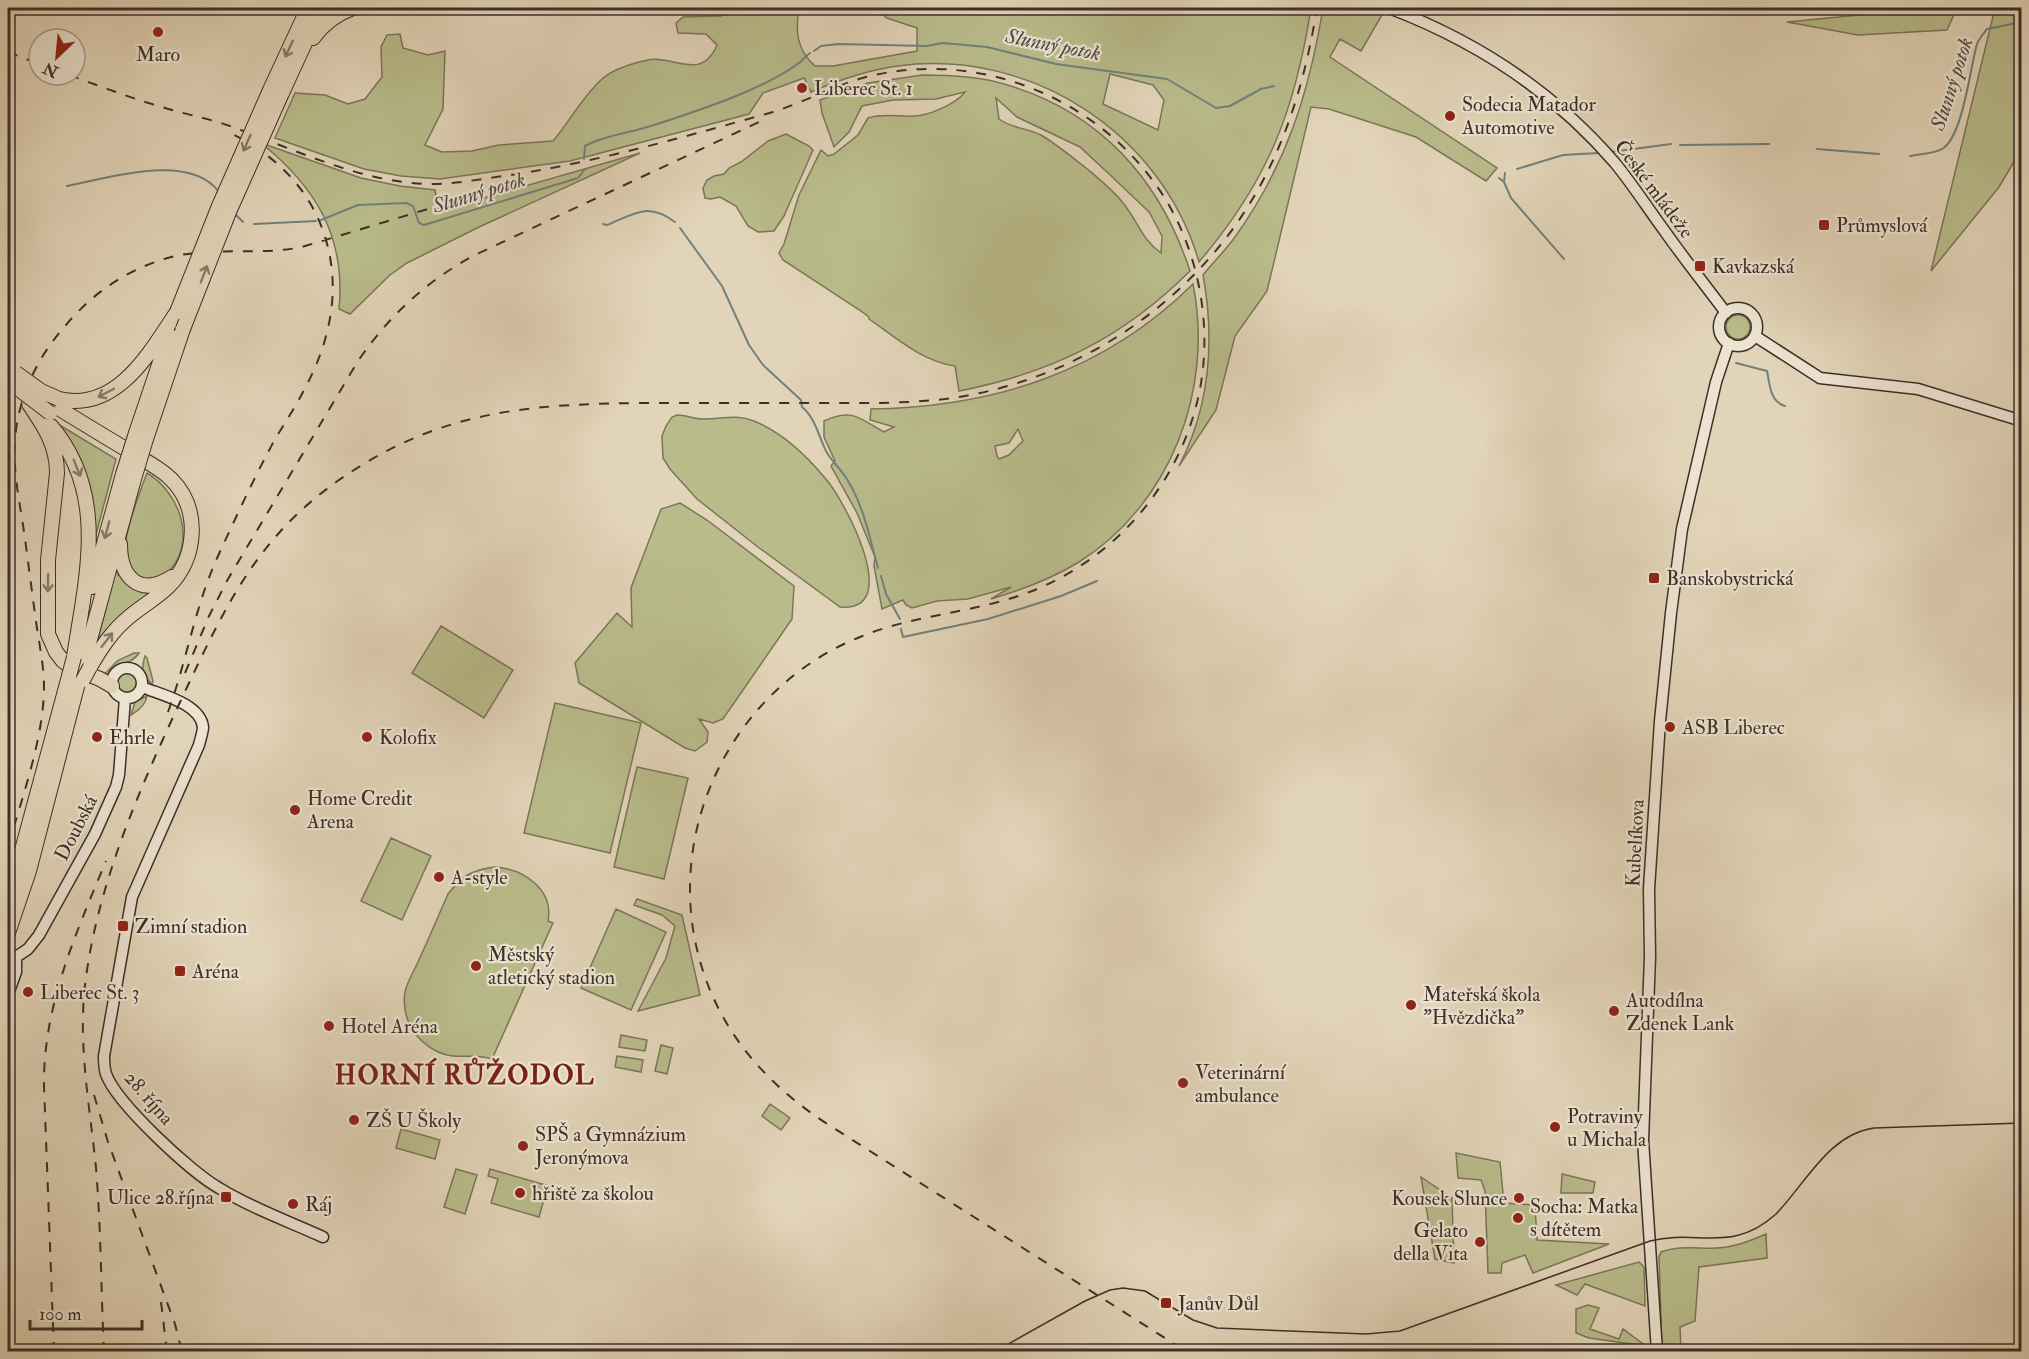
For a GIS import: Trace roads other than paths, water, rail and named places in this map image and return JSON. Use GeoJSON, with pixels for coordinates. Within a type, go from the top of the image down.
{"type":"FeatureCollection","features":[{"type":"Feature","properties":{"kind":"highway"},"geometry":{"type":"LineString","coordinates":[[8,933],[29,871],[128,477],[176,322],[219,206],[276,91],[308,8]]}},
{"type":"Feature","properties":{"kind":"highway"},"geometry":{"type":"LineString","coordinates":[[294,66],[321,8]]}},
{"type":"Feature","properties":{"kind":"highway"},"geometry":{"type":"LineString","coordinates":[[276,91],[324,24],[341,12],[353,8]]}},
{"type":"Feature","properties":{"kind":"highway"},"geometry":{"type":"LineString","coordinates":[[50,412],[92,399],[120,385],[143,363],[176,322]]}},
{"type":"Feature","properties":{"kind":"highway"},"geometry":{"type":"LineString","coordinates":[[10,375],[50,412],[60,437],[76,465],[83,485],[88,510],[89,552],[80,671]]}},
{"type":"Feature","properties":{"kind":"highway"},"geometry":{"type":"LineString","coordinates":[[10,375],[29,404],[50,412],[154,466],[176,485],[188,507],[192,523],[192,539],[185,563],[168,587],[114,631],[80,671]]}},
{"type":"Feature","properties":{"kind":"highway"},"geometry":{"type":"LineString","coordinates":[[50,412],[50,436],[57,459],[57,473],[48,560],[48,634],[63,662],[112,686]]}},
{"type":"Feature","properties":{"kind":"highway"},"geometry":{"type":"LineString","coordinates":[[128,477],[120,545],[122,564],[126,573],[133,580],[145,586],[158,585],[171,578],[185,563]]}},
{"type":"Feature","properties":{"kind":"highway"},"geometry":{"type":"LineString","coordinates":[[8,902],[80,671],[123,515]]}},
{"type":"Feature","properties":{"kind":"street","name":"České mládeže"},"geometry":{"type":"LineString","coordinates":[[1389,8],[1435,27],[1492,57],[1548,98],[1612,160],[1726,313]]}},
{"type":"Feature","properties":{"kind":"street"},"geometry":{"type":"LineString","coordinates":[[1739,308],[1751,313],[1757,324],[1755,336],[1746,344],[1729,343],[1722,337],[1720,321],[1726,313],[1739,308]]}},
{"type":"Feature","properties":{"kind":"street"},"geometry":{"type":"LineString","coordinates":[[1755,336],[1820,378],[1831,381],[1918,388],[2022,421]]}},
{"type":"Feature","properties":{"kind":"street","name":"Kubelíkova"},"geometry":{"type":"LineString","coordinates":[[1657,1352],[1643,1140],[1650,957],[1649,889],[1660,721],[1682,529],[1716,382],[1729,343]]}},
{"type":"Feature","properties":{"kind":"street"},"geometry":{"type":"LineString","coordinates":[[124,668],[129,668],[140,675],[142,687],[134,697],[119,696],[112,686],[113,676],[124,668]]}},
{"type":"Feature","properties":{"kind":"street","name":"28. října"},"geometry":{"type":"LineString","coordinates":[[142,687],[188,705],[200,717],[203,727],[199,745],[132,897],[104,1056],[105,1072],[119,1097],[144,1124],[215,1186],[236,1198],[323,1237]]}},
{"type":"Feature","properties":{"kind":"street","name":"Doubská"},"geometry":{"type":"LineString","coordinates":[[8,994],[16,972],[16,957],[28,949],[39,935],[95,834],[111,800],[119,775],[125,698]]}},
{"type":"Feature","properties":{"kind":"waterway","name":"Slunný potok"},"geometry":{"type":"LineString","coordinates":[[1910,156],[1938,151],[1949,142],[1965,101],[1977,44],[1987,29],[2022,22]]}},
{"type":"Feature","properties":{"kind":"waterway","name":"Slunný potok"},"geometry":{"type":"LineString","coordinates":[[814,51],[821,46],[839,44],[927,46],[943,43],[987,47],[1056,64],[1167,79],[1216,108],[1230,106],[1261,89],[1274,86]]}},
{"type":"Feature","properties":{"kind":"waterway","name":"Slunný potok"},"geometry":{"type":"LineString","coordinates":[[584,159],[585,146],[593,142],[651,126],[748,91],[784,73],[810,53]]}},
{"type":"Feature","properties":{"kind":"waterway","name":"Slunný potok"},"geometry":{"type":"LineString","coordinates":[[1611,152],[1671,144]]}},
{"type":"Feature","properties":{"kind":"waterway","name":"Slunný potok"},"geometry":{"type":"LineString","coordinates":[[1680,145],[1769,144]]}},
{"type":"Feature","properties":{"kind":"waterway","name":"Slunný potok"},"geometry":{"type":"LineString","coordinates":[[1817,149],[1879,154]]}},
{"type":"Feature","properties":{"kind":"waterway","name":"Slunný potok"},"geometry":{"type":"LineString","coordinates":[[1517,169],[1563,155],[1599,153]]}},
{"type":"Feature","properties":{"kind":"waterway","name":"Slunný potok"},"geometry":{"type":"LineString","coordinates":[[321,220],[358,205],[406,203],[413,206],[419,223],[424,225],[578,178],[585,169]]}},
{"type":"Feature","properties":{"kind":"waterway","name":"Slunný potok"},"geometry":{"type":"LineString","coordinates":[[67,186],[126,174],[169,170],[188,173],[206,180],[219,192]]}},
{"type":"Feature","properties":{"kind":"waterway","name":"Slunný potok"},"geometry":{"type":"LineString","coordinates":[[1499,178],[1504,182],[1505,173]]}},
{"type":"Feature","properties":{"kind":"waterway"},"geometry":{"type":"LineString","coordinates":[[1504,182],[1511,198],[1564,259]]}},
{"type":"Feature","properties":{"kind":"waterway"},"geometry":{"type":"LineString","coordinates":[[603,224],[607,225],[634,214],[649,211],[657,212],[675,222]]}},
{"type":"Feature","properties":{"kind":"waterway","name":"Slunný potok"},"geometry":{"type":"LineString","coordinates":[[234,213],[243,222]]}},
{"type":"Feature","properties":{"kind":"waterway","name":"Slunný potok"},"geometry":{"type":"LineString","coordinates":[[254,224],[316,221]]}},
{"type":"Feature","properties":{"kind":"waterway"},"geometry":{"type":"LineString","coordinates":[[680,228],[722,286],[749,345],[763,365],[801,400],[802,407],[813,422],[826,451],[846,477],[866,523],[878,568]]}},
{"type":"Feature","properties":{"kind":"waterway"},"geometry":{"type":"LineString","coordinates":[[1736,363],[1767,371],[1776,401],[1785,406]]}},
{"type":"Feature","properties":{"kind":"waterway"},"geometry":{"type":"LineString","coordinates":[[881,576],[886,594],[900,619]]}},
{"type":"Feature","properties":{"kind":"waterway"},"geometry":{"type":"LineString","coordinates":[[901,629],[903,637],[988,619],[1061,596],[1097,581]]}},
{"type":"Feature","properties":{"kind":"waterway"},"geometry":{"type":"LineString","coordinates":[[8,584],[8,616]]}},
{"type":"Feature","properties":{"kind":"tram line"},"geometry":{"type":"LineString","coordinates":[[994,1352],[1085,1301],[1110,1290],[1123,1288],[1145,1291],[1193,1320],[1217,1328],[1366,1334],[1400,1331],[1650,1241],[1684,1237],[1729,1237],[1744,1233],[1760,1226],[1776,1214],[1819,1162],[1831,1150],[1858,1132],[1874,1128],[2022,1123]]}},
{"type":"Feature","properties":{"kind":"railway"},"geometry":{"type":"LineString","coordinates":[[104,1352],[98,1191],[83,1031],[85,985],[91,948],[99,911],[122,839],[165,734],[215,629],[252,567],[273,539],[327,488],[362,465],[396,446],[430,432],[498,413],[568,405],[929,401],[977,394],[1008,386],[1069,363],[1125,332],[1151,313],[1206,262],[1232,230],[1254,197],[1287,126],[1309,49],[1317,8]]}},
{"type":"Feature","properties":{"kind":"railway"},"geometry":{"type":"LineString","coordinates":[[8,52],[27,59]]}},
{"type":"Feature","properties":{"kind":"railway"},"geometry":{"type":"LineString","coordinates":[[87,82],[127,96],[221,123],[350,170],[404,182],[431,184],[537,171],[636,149],[779,110],[870,76],[913,70],[956,70],[998,77],[1038,91],[1076,110],[1110,135],[1140,165],[1166,200],[1187,244],[1200,291],[1203,316],[1203,365],[1200,389],[1190,427],[1175,462],[1155,494],[1131,523],[1103,549],[1072,571],[1038,588],[1002,601],[895,625],[860,637],[820,657],[784,684],[753,715],[728,751],[709,791],[696,833],[690,877],[692,922],[698,955],[708,986],[738,1041],[757,1065],[780,1088],[832,1127],[1187,1352]]}},
{"type":"Feature","properties":{"kind":"railway"},"geometry":{"type":"LineString","coordinates":[[185,673],[209,616],[228,579],[358,361],[382,329],[410,301],[440,276],[475,255],[759,122]]}},
{"type":"Feature","properties":{"kind":"railway"},"geometry":{"type":"LineString","coordinates":[[168,712],[210,575],[259,469],[301,397],[314,369],[322,348],[332,304],[331,260],[317,216],[310,203],[282,168],[259,150],[234,135]]}},
{"type":"Feature","properties":{"kind":"railway"},"geometry":{"type":"LineString","coordinates":[[8,846],[36,746],[44,687],[42,658],[16,481],[16,428],[33,373],[54,340],[75,314],[96,295],[119,279],[158,261],[194,253],[266,251],[302,247],[527,179]]}},
{"type":"Feature","properties":{"kind":"railway"},"geometry":{"type":"LineString","coordinates":[[54,1352],[44,1086],[45,1056],[49,1027],[63,970],[106,861]]}},
{"type":"Feature","properties":{"kind":"railway"},"geometry":{"type":"LineString","coordinates":[[94,1095],[108,1142],[175,1324],[182,1352]]}},
{"type":"Feature","properties":{"kind":"railway"},"geometry":{"type":"LineString","coordinates":[[161,1302],[167,1352]]}},
{"type":"Feature","properties":{"kind":"place","name":"Maro"},"geometry":{"type":"Point","coordinates":[158,32]}},
{"type":"Feature","properties":{"kind":"place","name":"Liberec St. 1"},"geometry":{"type":"Point","coordinates":[802,88]}},
{"type":"Feature","properties":{"kind":"place","name":"Sodecia Matador Automotive"},"geometry":{"type":"Point","coordinates":[1450,116]}},
{"type":"Feature","properties":{"kind":"place","name":"Průmyslová"},"geometry":{"type":"Point","coordinates":[1824,225]}},
{"type":"Feature","properties":{"kind":"place","name":"Kavkazská"},"geometry":{"type":"Point","coordinates":[1700,266]}},
{"type":"Feature","properties":{"kind":"place","name":"Banskobystrická"},"geometry":{"type":"Point","coordinates":[1654,578]}},
{"type":"Feature","properties":{"kind":"place","name":"ASB Liberec"},"geometry":{"type":"Point","coordinates":[1670,727]}},
{"type":"Feature","properties":{"kind":"place","name":"Ehrle"},"geometry":{"type":"Point","coordinates":[97,737]}},
{"type":"Feature","properties":{"kind":"place","name":"Kolofix"},"geometry":{"type":"Point","coordinates":[367,737]}},
{"type":"Feature","properties":{"kind":"place","name":"Home Credit Arena"},"geometry":{"type":"Point","coordinates":[295,810]}},
{"type":"Feature","properties":{"kind":"place","name":"A-style"},"geometry":{"type":"Point","coordinates":[439,877]}},
{"type":"Feature","properties":{"kind":"place","name":"Zimní stadion"},"geometry":{"type":"Point","coordinates":[123,926]}},
{"type":"Feature","properties":{"kind":"place","name":"Městský atletický stadion"},"geometry":{"type":"Point","coordinates":[476,966]}},
{"type":"Feature","properties":{"kind":"place","name":"Aréna"},"geometry":{"type":"Point","coordinates":[180,971]}},
{"type":"Feature","properties":{"kind":"place","name":"Liberec St. 3"},"geometry":{"type":"Point","coordinates":[28,992]}},
{"type":"Feature","properties":{"kind":"place","name":"Mateřská škola \"Hvězdička\""},"geometry":{"type":"Point","coordinates":[1411,1005]}},
{"type":"Feature","properties":{"kind":"place","name":"Autodílna Zdenek Lank"},"geometry":{"type":"Point","coordinates":[1614,1011]}},
{"type":"Feature","properties":{"kind":"place","name":"Hotel Aréna"},"geometry":{"type":"Point","coordinates":[329,1026]}},
{"type":"Feature","properties":{"kind":"place","name":"Veterinární ambulance"},"geometry":{"type":"Point","coordinates":[1183,1083]}},
{"type":"Feature","properties":{"kind":"place","name":"ZŠ U Školy"},"geometry":{"type":"Point","coordinates":[354,1120]}},
{"type":"Feature","properties":{"kind":"place","name":"Potraviny u Michala"},"geometry":{"type":"Point","coordinates":[1555,1127]}},
{"type":"Feature","properties":{"kind":"place","name":"SPŠ a Gymnázium Jeronýmova"},"geometry":{"type":"Point","coordinates":[523,1146]}},
{"type":"Feature","properties":{"kind":"place","name":"hřiště za školou"},"geometry":{"type":"Point","coordinates":[520,1193]}},
{"type":"Feature","properties":{"kind":"place","name":"Ulice 28.října"},"geometry":{"type":"Point","coordinates":[226,1197]}},
{"type":"Feature","properties":{"kind":"place","name":"Kousek Slunce"},"geometry":{"type":"Point","coordinates":[1519,1198]}},
{"type":"Feature","properties":{"kind":"place","name":"Ráj"},"geometry":{"type":"Point","coordinates":[293,1204]}},
{"type":"Feature","properties":{"kind":"place","name":"Socha: Matka s dítětem"},"geometry":{"type":"Point","coordinates":[1518,1218]}},
{"type":"Feature","properties":{"kind":"place","name":"Gelato della Vita"},"geometry":{"type":"Point","coordinates":[1480,1242]}},
{"type":"Feature","properties":{"kind":"place","name":"Janův Důl"},"geometry":{"type":"Point","coordinates":[1166,1303]}},
{"type":"Feature","properties":{"kind":"district","name":"HORNÍ RŮŽODOL"},"geometry":{"type":"Point","coordinates":[465,1076]}}]}
